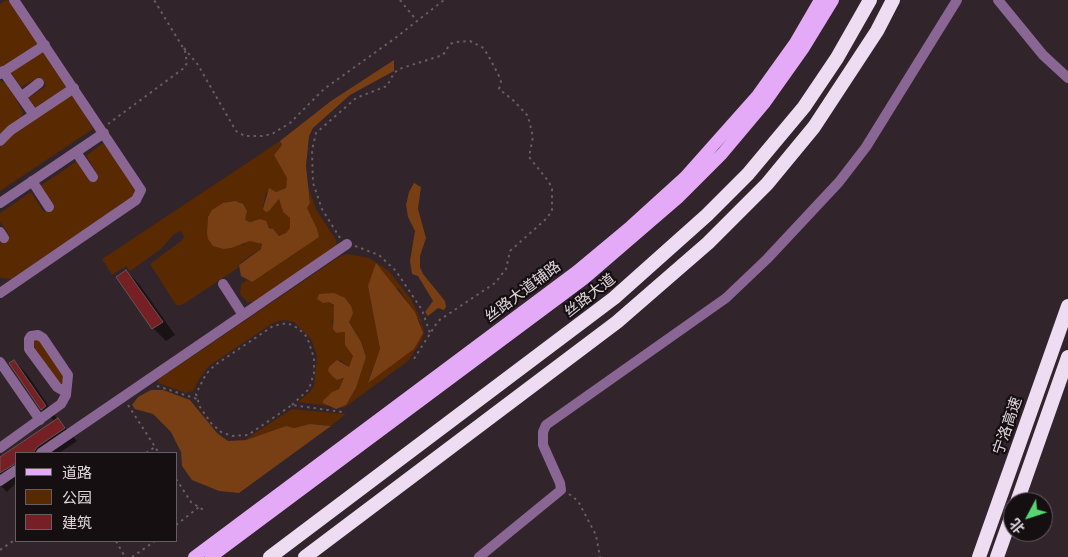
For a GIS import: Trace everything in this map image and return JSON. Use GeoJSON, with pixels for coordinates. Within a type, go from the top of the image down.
{"type":"FeatureCollection","features":[{"type":"Feature","properties":{"kind":"highway","name":"丝路大道"},"geometry":{"type":"LineString","coordinates":[[270,557],[614,298],[707,215],[748,174],[804,107],[837,58],[870,0]]}},
{"type":"Feature","properties":{"kind":"highway"},"geometry":{"type":"LineString","coordinates":[[305,557],[617,322],[708,243],[766,184],[814,127],[877,31],[892,0]]}},
{"type":"Feature","properties":{"kind":"highway","name":"宁洛高速"},"geometry":{"type":"LineString","coordinates":[[979,557],[1068,306]]}},
{"type":"Feature","properties":{"kind":"highway"},"geometry":{"type":"LineString","coordinates":[[1020,492],[1068,357]]}},
{"type":"Feature","properties":{"kind":"highway"},"geometry":{"type":"LineString","coordinates":[[997,557],[1003,540]]}},
{"type":"Feature","properties":{"kind":"main road","name":"丝路大道辅路"},"geometry":{"type":"LineString","coordinates":[[194,557],[577,271],[631,226],[685,177],[751,103],[795,43],[820,0]]}},
{"type":"Feature","properties":{"kind":"main road","name":"丝路大道辅路"},"geometry":{"type":"LineString","coordinates":[[211,557],[584,279],[678,198],[722,154],[764,104],[803,49],[833,0]]}},
{"type":"Feature","properties":{"kind":"street"},"geometry":{"type":"LineString","coordinates":[[2,289],[140,196],[141,190],[139,184],[14,0]]}},
{"type":"Feature","properties":{"kind":"street"},"geometry":{"type":"LineString","coordinates":[[479,557],[560,490],[560,483],[543,445],[544,428],[549,422],[726,298],[767,259],[833,189],[866,147],[957,0]]}},
{"type":"Feature","properties":{"kind":"street"},"geometry":{"type":"LineString","coordinates":[[998,0],[1043,55],[1068,78]]}},
{"type":"Feature","properties":{"kind":"street"},"geometry":{"type":"LineString","coordinates":[[34,115],[1,73],[45,45]]}},
{"type":"Feature","properties":{"kind":"street"},"geometry":{"type":"LineString","coordinates":[[21,97],[39,83]]}},
{"type":"Feature","properties":{"kind":"street"},"geometry":{"type":"LineString","coordinates":[[0,141],[74,88]]}},
{"type":"Feature","properties":{"kind":"street"},"geometry":{"type":"LineString","coordinates":[[0,203],[76,152],[103,131]]}},
{"type":"Feature","properties":{"kind":"street"},"geometry":{"type":"LineString","coordinates":[[76,152],[93,177]]}},
{"type":"Feature","properties":{"kind":"street"},"geometry":{"type":"LineString","coordinates":[[32,181],[49,208]]}},
{"type":"Feature","properties":{"kind":"street"},"geometry":{"type":"LineString","coordinates":[[42,452],[347,244]]}},
{"type":"Feature","properties":{"kind":"street"},"geometry":{"type":"LineString","coordinates":[[223,284],[243,315]]}},
{"type":"Feature","properties":{"kind":"street"},"geometry":{"type":"LineString","coordinates":[[0,448],[61,404],[66,389],[68,376],[49,347],[41,336],[31,336],[28,339],[29,348],[56,387],[62,390],[66,389]]}},
{"type":"Feature","properties":{"kind":"street"},"geometry":{"type":"LineString","coordinates":[[0,362],[40,420]]}},
{"type":"Feature","properties":{"kind":"street"},"geometry":{"type":"LineString","coordinates":[[0,482],[15,471]]}},
{"type":"Feature","properties":{"kind":"path"},"geometry":{"type":"LineString","coordinates":[[154,0],[184,48],[198,65],[236,130],[245,136],[253,138],[272,134],[280,129],[324,89],[444,0]]}},
{"type":"Feature","properties":{"kind":"path"},"geometry":{"type":"LineString","coordinates":[[400,0],[418,21]]}},
{"type":"Feature","properties":{"kind":"path"},"geometry":{"type":"LineString","coordinates":[[412,362],[438,321],[499,279],[506,269],[510,251],[546,219],[552,211],[552,189],[549,182],[529,157],[533,137],[528,116],[499,89],[501,82],[488,55],[482,48],[470,41],[450,44],[443,55],[399,69],[394,73],[387,86],[356,98],[316,132],[312,150],[313,183],[322,209],[338,236],[347,244],[373,251],[388,262],[422,310],[430,333]]}},
{"type":"Feature","properties":{"kind":"path"},"geometry":{"type":"LineString","coordinates":[[103,131],[184,68],[187,58],[184,48]]}},
{"type":"Feature","properties":{"kind":"path"},"geometry":{"type":"LineString","coordinates":[[286,323],[298,328],[306,337],[314,358],[314,373],[308,390],[292,405],[248,435],[232,436],[221,432],[211,423],[197,399],[197,390],[206,374],[215,366],[273,326],[286,323]]}},
{"type":"Feature","properties":{"kind":"path"},"geometry":{"type":"LineString","coordinates":[[145,382],[197,399]]}},
{"type":"Feature","properties":{"kind":"path"},"geometry":{"type":"LineString","coordinates":[[122,397],[158,452]]}},
{"type":"Feature","properties":{"kind":"path"},"geometry":{"type":"LineString","coordinates":[[292,405],[342,412]]}},
{"type":"Feature","properties":{"kind":"path"},"geometry":{"type":"LineString","coordinates":[[148,452],[155,447]]}},
{"type":"Feature","properties":{"kind":"path"},"geometry":{"type":"LineString","coordinates":[[178,482],[191,502],[204,511]]}},
{"type":"Feature","properties":{"kind":"path"},"geometry":{"type":"LineString","coordinates":[[560,490],[574,497],[582,506],[596,535],[600,557]]}},
{"type":"Feature","properties":{"kind":"path"},"geometry":{"type":"LineString","coordinates":[[178,523],[199,507]]}},
{"type":"Feature","properties":{"kind":"path"},"geometry":{"type":"LineString","coordinates":[[0,550],[15,540]]}},
{"type":"Feature","properties":{"kind":"path"},"geometry":{"type":"LineString","coordinates":[[117,542],[125,557]]}},
{"type":"Feature","properties":{"kind":"path"},"geometry":{"type":"LineString","coordinates":[[132,557],[154,542]]}},
{"type":"Feature","properties":{"kind":"green space"},"geometry":{"type":"Polygon","coordinates":[[[6,0],[11,2],[39,43],[12,63],[0,67],[0,4],[6,0]]]}},
{"type":"Feature","properties":{"kind":"green space"},"geometry":{"type":"Polygon","coordinates":[[[44,51],[67,87],[34,108],[29,98],[46,86],[44,82],[40,77],[21,87],[11,73],[12,70],[44,51]]]}},
{"type":"Feature","properties":{"kind":"green space"},"geometry":{"type":"Polygon","coordinates":[[[0,80],[8,85],[23,112],[22,117],[0,136],[0,80]]]}},
{"type":"Feature","properties":{"kind":"green space"},"geometry":{"type":"Polygon","coordinates":[[[73,95],[93,129],[0,191],[0,147],[3,142],[65,98],[73,95]]]}},
{"type":"Feature","properties":{"kind":"green space"},"geometry":{"type":"Polygon","coordinates":[[[280,141],[282,145],[274,155],[287,178],[286,188],[266,193],[263,208],[269,211],[279,199],[283,212],[290,218],[290,228],[286,233],[280,236],[260,219],[250,222],[245,220],[235,201],[230,202],[208,217],[207,233],[242,245],[250,241],[259,242],[263,247],[240,263],[238,268],[182,305],[176,305],[150,264],[181,241],[184,237],[181,231],[174,234],[161,249],[130,271],[126,266],[112,275],[102,259],[280,141]]]}},
{"type":"Feature","properties":{"kind":"green space"},"geometry":{"type":"Polygon","coordinates":[[[103,143],[137,186],[135,195],[12,279],[0,278],[0,240],[2,242],[10,236],[0,222],[0,213],[31,192],[44,212],[53,207],[40,186],[77,161],[91,182],[98,175],[86,156],[103,143]]]}},
{"type":"Feature","properties":{"kind":"green space"},"geometry":{"type":"Polygon","coordinates":[[[309,189],[316,209],[336,240],[337,246],[255,302],[247,302],[240,294],[241,284],[247,280],[252,282],[310,216],[307,208],[310,203],[309,189]]]}},
{"type":"Feature","properties":{"kind":"green space"},"geometry":{"type":"Polygon","coordinates":[[[347,254],[369,258],[389,271],[411,299],[421,320],[424,332],[422,340],[408,361],[344,408],[340,407],[346,405],[356,388],[366,357],[361,342],[349,322],[351,306],[329,302],[335,307],[332,322],[336,333],[345,332],[345,345],[353,355],[352,365],[349,367],[340,360],[328,371],[337,380],[344,379],[339,389],[332,392],[328,404],[332,406],[298,402],[311,391],[314,385],[317,356],[311,339],[294,322],[284,320],[273,323],[210,365],[201,376],[193,391],[186,393],[158,383],[159,379],[339,257],[347,254]],[[368,286],[380,349],[368,382],[414,349],[421,323],[399,289],[368,286]]]}},
{"type":"Feature","properties":{"kind":"green space"},"geometry":{"type":"Polygon","coordinates":[[[32,340],[39,340],[64,376],[62,383],[59,384],[31,342],[32,340]]]}},
{"type":"Feature","properties":{"kind":"green space"},"geometry":{"type":"Polygon","coordinates":[[[292,409],[346,414],[331,426],[310,424],[294,428],[286,426],[243,441],[292,409]]]}},
{"type":"Feature","properties":{"kind":"shaded area"},"geometry":{"type":"Polygon","coordinates":[[[394,60],[394,71],[350,95],[313,128],[309,136],[306,166],[310,203],[307,208],[319,237],[252,282],[241,276],[239,265],[261,249],[262,244],[250,241],[224,249],[213,246],[208,239],[207,233],[208,217],[212,210],[223,203],[235,201],[243,204],[247,211],[245,220],[250,222],[260,219],[266,221],[269,228],[273,229],[279,236],[286,233],[290,228],[290,218],[283,212],[279,199],[269,211],[266,212],[263,209],[269,188],[276,192],[286,188],[287,178],[274,155],[282,145],[280,141],[331,101],[394,60]]]}},
{"type":"Feature","properties":{"kind":"shaded area"},"geometry":{"type":"Polygon","coordinates":[[[414,183],[421,187],[418,209],[426,238],[420,256],[420,267],[423,274],[445,301],[446,307],[444,310],[438,308],[428,316],[425,312],[433,301],[418,276],[412,274],[410,261],[415,231],[408,217],[406,205],[409,192],[414,183]]]}},
{"type":"Feature","properties":{"kind":"shaded area"},"geometry":{"type":"Polygon","coordinates":[[[376,263],[415,312],[423,333],[414,349],[368,383],[380,349],[368,286],[376,263]]]}},
{"type":"Feature","properties":{"kind":"shaded area"},"geometry":{"type":"Polygon","coordinates":[[[334,293],[345,298],[351,306],[353,313],[349,322],[361,342],[366,357],[356,388],[346,405],[336,409],[323,403],[323,401],[332,392],[339,389],[344,378],[337,380],[328,371],[329,367],[337,360],[349,367],[353,356],[345,345],[345,332],[336,333],[333,329],[334,305],[329,302],[323,303],[317,299],[319,294],[334,293]]]}},
{"type":"Feature","properties":{"kind":"shaded area"},"geometry":{"type":"Polygon","coordinates":[[[151,390],[163,390],[190,400],[217,433],[228,441],[246,440],[286,426],[294,428],[310,424],[331,426],[239,493],[219,491],[192,480],[182,466],[181,452],[171,432],[153,414],[135,409],[132,405],[138,397],[151,390]]]}},
{"type":"Feature","properties":{"kind":"building"},"geometry":{"type":"Polygon","coordinates":[[[126,270],[163,322],[152,329],[116,277],[126,270]]]}},
{"type":"Feature","properties":{"kind":"building"},"geometry":{"type":"Polygon","coordinates":[[[14,360],[46,406],[41,410],[9,363],[14,360]]]}},
{"type":"Feature","properties":{"kind":"building"},"geometry":{"type":"Polygon","coordinates":[[[58,418],[65,428],[37,447],[34,452],[15,452],[15,464],[0,473],[0,457],[58,418]]]}}]}
